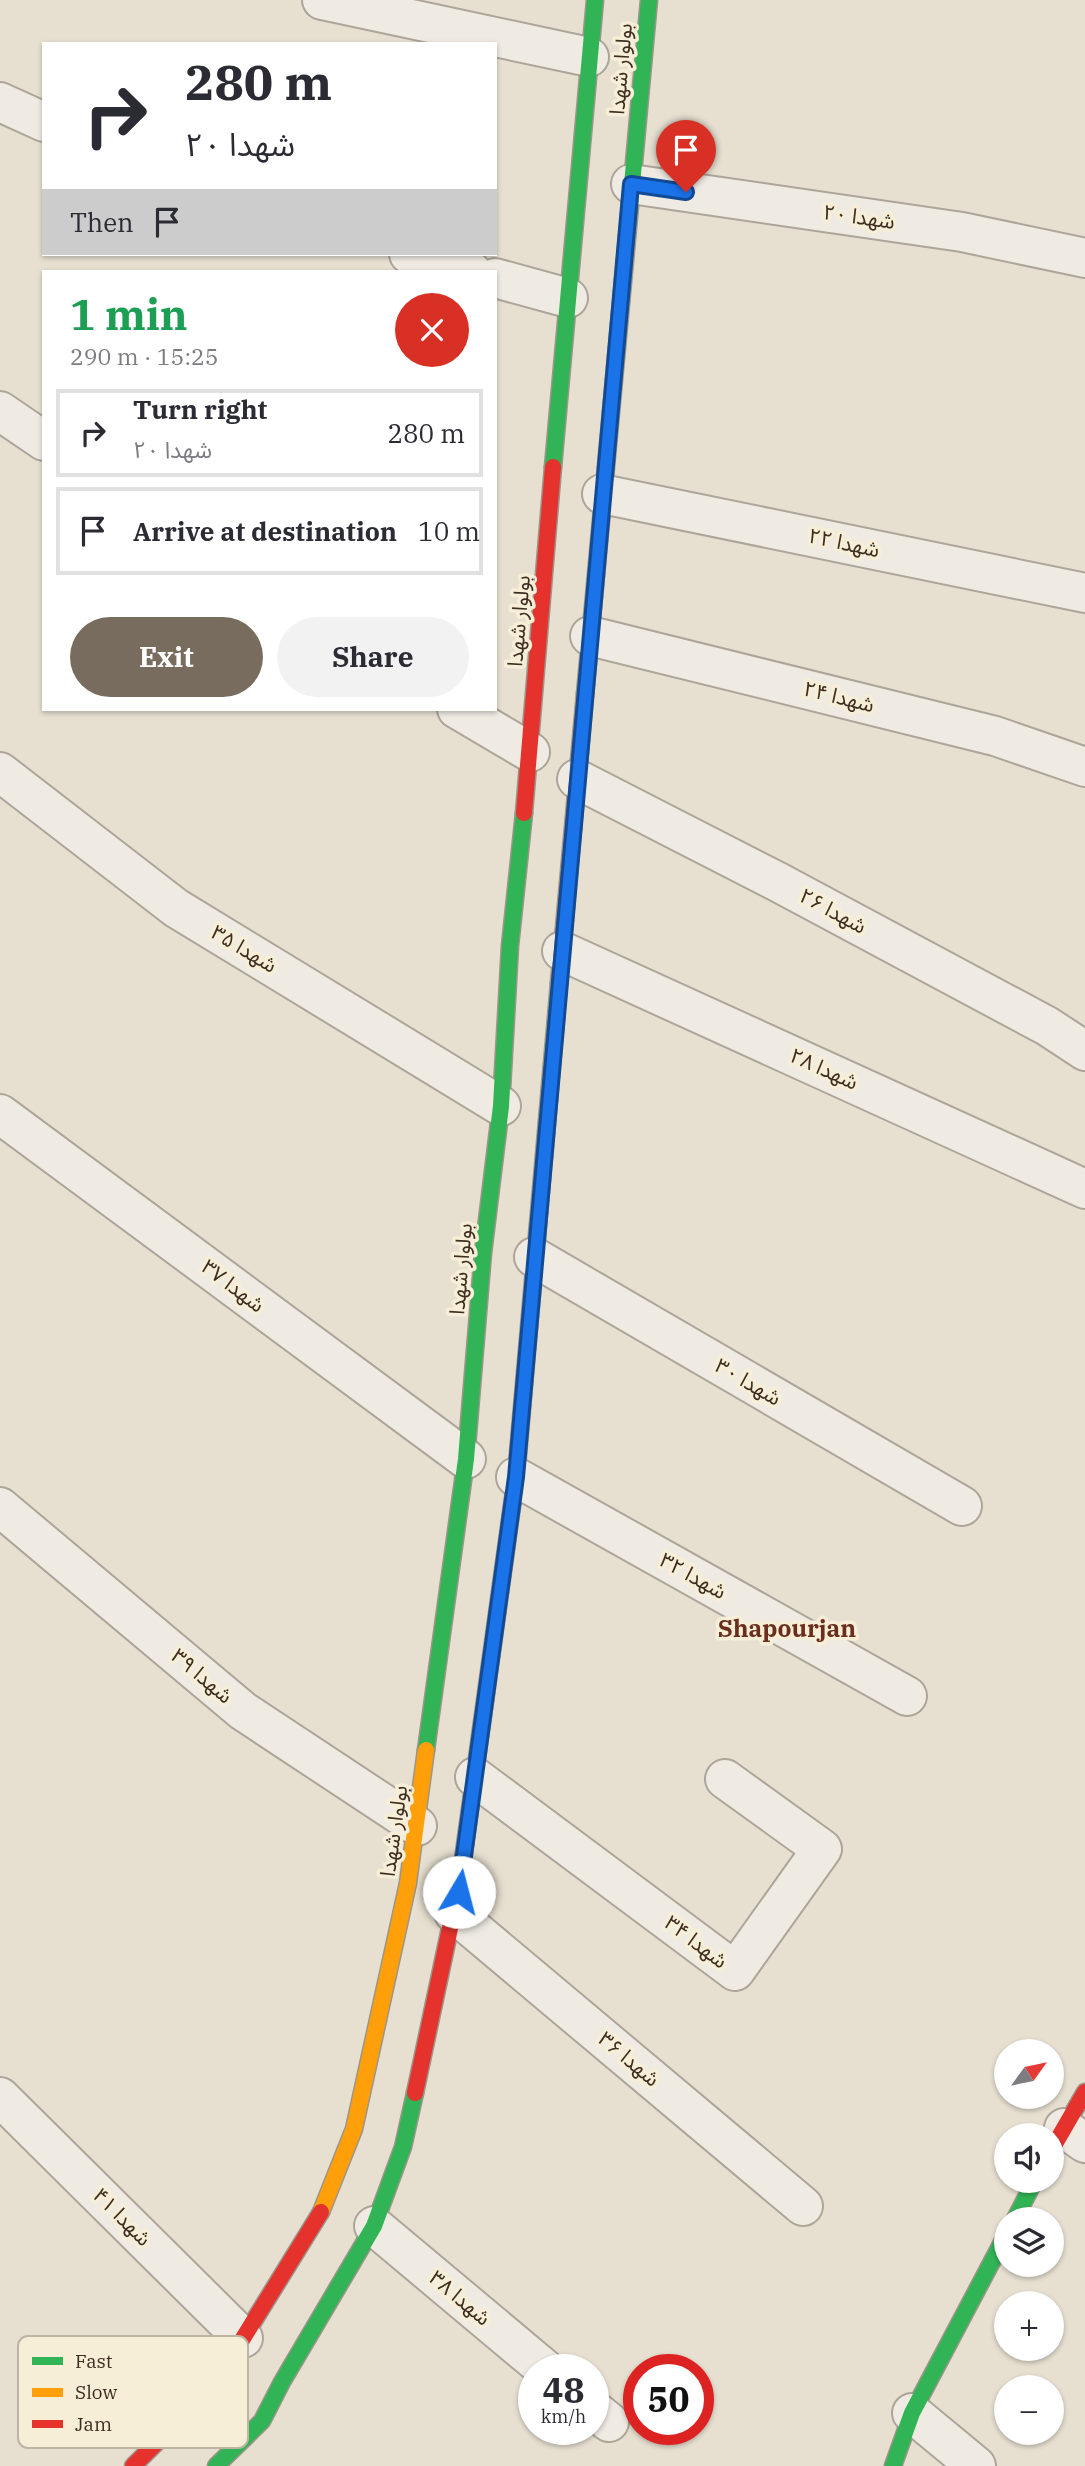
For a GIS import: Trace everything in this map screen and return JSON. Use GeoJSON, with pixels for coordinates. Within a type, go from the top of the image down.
{"type":"FeatureCollection","features":[{"type":"Feature","properties":{"kind":"main road","name":"بولوار شهدا"},"geometry":{"type":"LineString","coordinates":[[244,2336],[326,2203],[354,2129],[408,1883],[417,1826],[466,1459],[483,1252],[501,1106],[510,946],[530,751],[538,631],[595,0]]}},
{"type":"Feature","properties":{"kind":"main road","name":"بولوار شهدا"},"geometry":{"type":"LineString","coordinates":[[248,2435],[262,2421],[373,2225],[403,2147],[459,1892],[516,1477],[649,0]]}},
{"type":"Feature","properties":{"kind":"main road"},"geometry":{"type":"LineString","coordinates":[[1067,2140],[1085,2092]]}},
{"type":"Feature","properties":{"kind":"main road"},"geometry":{"type":"LineString","coordinates":[[893,2466],[912,2413],[994,2258]]}},
{"type":"Feature","properties":{"kind":"main road","name":"بولوار شهدا"},"geometry":{"type":"LineString","coordinates":[[133,2466],[151,2448]]}},
{"type":"Feature","properties":{"kind":"main road","name":"بولوار شهدا"},"geometry":{"type":"LineString","coordinates":[[216,2466],[234,2448]]}},
{"type":"Feature","properties":{"kind":"street"},"geometry":{"type":"LineString","coordinates":[[322,0],[589,57]]}},
{"type":"Feature","properties":{"kind":"street"},"geometry":{"type":"LineString","coordinates":[[0,102],[42,121]]}},
{"type":"Feature","properties":{"kind":"street","name":"شهدا ۲۰"},"geometry":{"type":"LineString","coordinates":[[631,184],[962,232],[1085,258]]}},
{"type":"Feature","properties":{"kind":"street"},"geometry":{"type":"LineString","coordinates":[[416,256],[467,270]]}},
{"type":"Feature","properties":{"kind":"street"},"geometry":{"type":"LineString","coordinates":[[497,279],[568,298]]}},
{"type":"Feature","properties":{"kind":"street"},"geometry":{"type":"LineString","coordinates":[[0,411],[42,440]]}},
{"type":"Feature","properties":{"kind":"street","name":"شهدا ۲۲"},"geometry":{"type":"LineString","coordinates":[[603,494],[1085,593]]}},
{"type":"Feature","properties":{"kind":"street","name":"شهدا ۲۴"},"geometry":{"type":"LineString","coordinates":[[590,636],[995,736],[1085,767]]}},
{"type":"Feature","properties":{"kind":"street"},"geometry":{"type":"LineString","coordinates":[[460,711],[530,751]]}},
{"type":"Feature","properties":{"kind":"street","name":"شهدا ۳۵"},"geometry":{"type":"LineString","coordinates":[[0,772],[176,908],[501,1106]]}},
{"type":"Feature","properties":{"kind":"street","name":"شهدا ۲۶"},"geometry":{"type":"LineString","coordinates":[[577,779],[1023,1012],[1085,1051]]}},
{"type":"Feature","properties":{"kind":"street","name":"شهدا ۲۸"},"geometry":{"type":"LineString","coordinates":[[562,951],[1085,1189]]}},
{"type":"Feature","properties":{"kind":"street","name":"شهدا ۳۷"},"geometry":{"type":"LineString","coordinates":[[0,1114],[466,1459]]}},
{"type":"Feature","properties":{"kind":"street","name":"شهدا ۳۰"},"geometry":{"type":"LineString","coordinates":[[534,1257],[961,1506]]}},
{"type":"Feature","properties":{"kind":"street","name":"شهدا ۳۲"},"geometry":{"type":"LineString","coordinates":[[516,1477],[906,1696]]}},
{"type":"Feature","properties":{"kind":"street","name":"شهدا ۳۹"},"geometry":{"type":"LineString","coordinates":[[0,1507],[243,1711],[417,1826]]}},
{"type":"Feature","properties":{"kind":"street","name":"شهدا ۳۴"},"geometry":{"type":"LineString","coordinates":[[475,1777],[735,1971],[822,1849],[725,1779]]}},
{"type":"Feature","properties":{"kind":"street","name":"شهدا ۳۶"},"geometry":{"type":"LineString","coordinates":[[454,1913],[803,2206]]}},
{"type":"Feature","properties":{"kind":"street","name":"شهدا ۴۱"},"geometry":{"type":"LineString","coordinates":[[0,2097],[242,2336]]}},
{"type":"Feature","properties":{"kind":"street","name":"شهدا ۳۸"},"geometry":{"type":"LineString","coordinates":[[373,2225],[527,2354]]}},
{"type":"Feature","properties":{"kind":"street"},"geometry":{"type":"LineString","coordinates":[[912,2413],[976,2466]]}},
{"type":"Feature","properties":{"kind":"traffic: fast"},"geometry":{"type":"LineString","coordinates":[[553,467],[595,0]]}},
{"type":"Feature","properties":{"kind":"traffic: fast"},"geometry":{"type":"LineString","coordinates":[[585,694],[649,0]]}},
{"type":"Feature","properties":{"kind":"traffic: fast"},"geometry":{"type":"LineString","coordinates":[[426,1750],[466,1459],[483,1253],[501,1106],[510,946],[524,813]]}},
{"type":"Feature","properties":{"kind":"traffic: fast"},"geometry":{"type":"LineString","coordinates":[[460,1881],[516,1477],[559,983]]}},
{"type":"Feature","properties":{"kind":"traffic: fast"},"geometry":{"type":"LineString","coordinates":[[248,2435],[262,2421],[374,2226],[403,2147],[415,2093]]}},
{"type":"Feature","properties":{"kind":"traffic: fast"},"geometry":{"type":"LineString","coordinates":[[1021,2207],[1028,2193]]}},
{"type":"Feature","properties":{"kind":"traffic: fast"},"geometry":{"type":"LineString","coordinates":[[893,2466],[912,2413],[994,2258]]}},
{"type":"Feature","properties":{"kind":"traffic: fast"},"geometry":{"type":"LineString","coordinates":[[216,2466],[234,2448]]}},
{"type":"Feature","properties":{"kind":"traffic: slow"},"geometry":{"type":"LineString","coordinates":[[321,2212],[354,2129],[408,1883],[426,1750]]}},
{"type":"Feature","properties":{"kind":"traffic: jam"},"geometry":{"type":"LineString","coordinates":[[524,813],[553,467]]}},
{"type":"Feature","properties":{"kind":"traffic: jam"},"geometry":{"type":"LineString","coordinates":[[559,983],[585,694]]}},
{"type":"Feature","properties":{"kind":"traffic: jam"},"geometry":{"type":"LineString","coordinates":[[415,2093],[460,1881]]}},
{"type":"Feature","properties":{"kind":"traffic: jam"},"geometry":{"type":"LineString","coordinates":[[1064,2128],[1085,2092]]}},
{"type":"Feature","properties":{"kind":"traffic: jam"},"geometry":{"type":"LineString","coordinates":[[244,2336],[321,2212]]}},
{"type":"Feature","properties":{"kind":"traffic: jam"},"geometry":{"type":"LineString","coordinates":[[133,2466],[151,2448]]}},
{"type":"Feature","properties":{"kind":"district","name":"Shapourjan"},"geometry":{"type":"Point","coordinates":[787,1629]}},
{"type":"Feature","properties":{"kind":"route"},"geometry":{"type":"LineString","coordinates":[[459,1892],[516,1477],[631,184],[686,192]]}}]}
